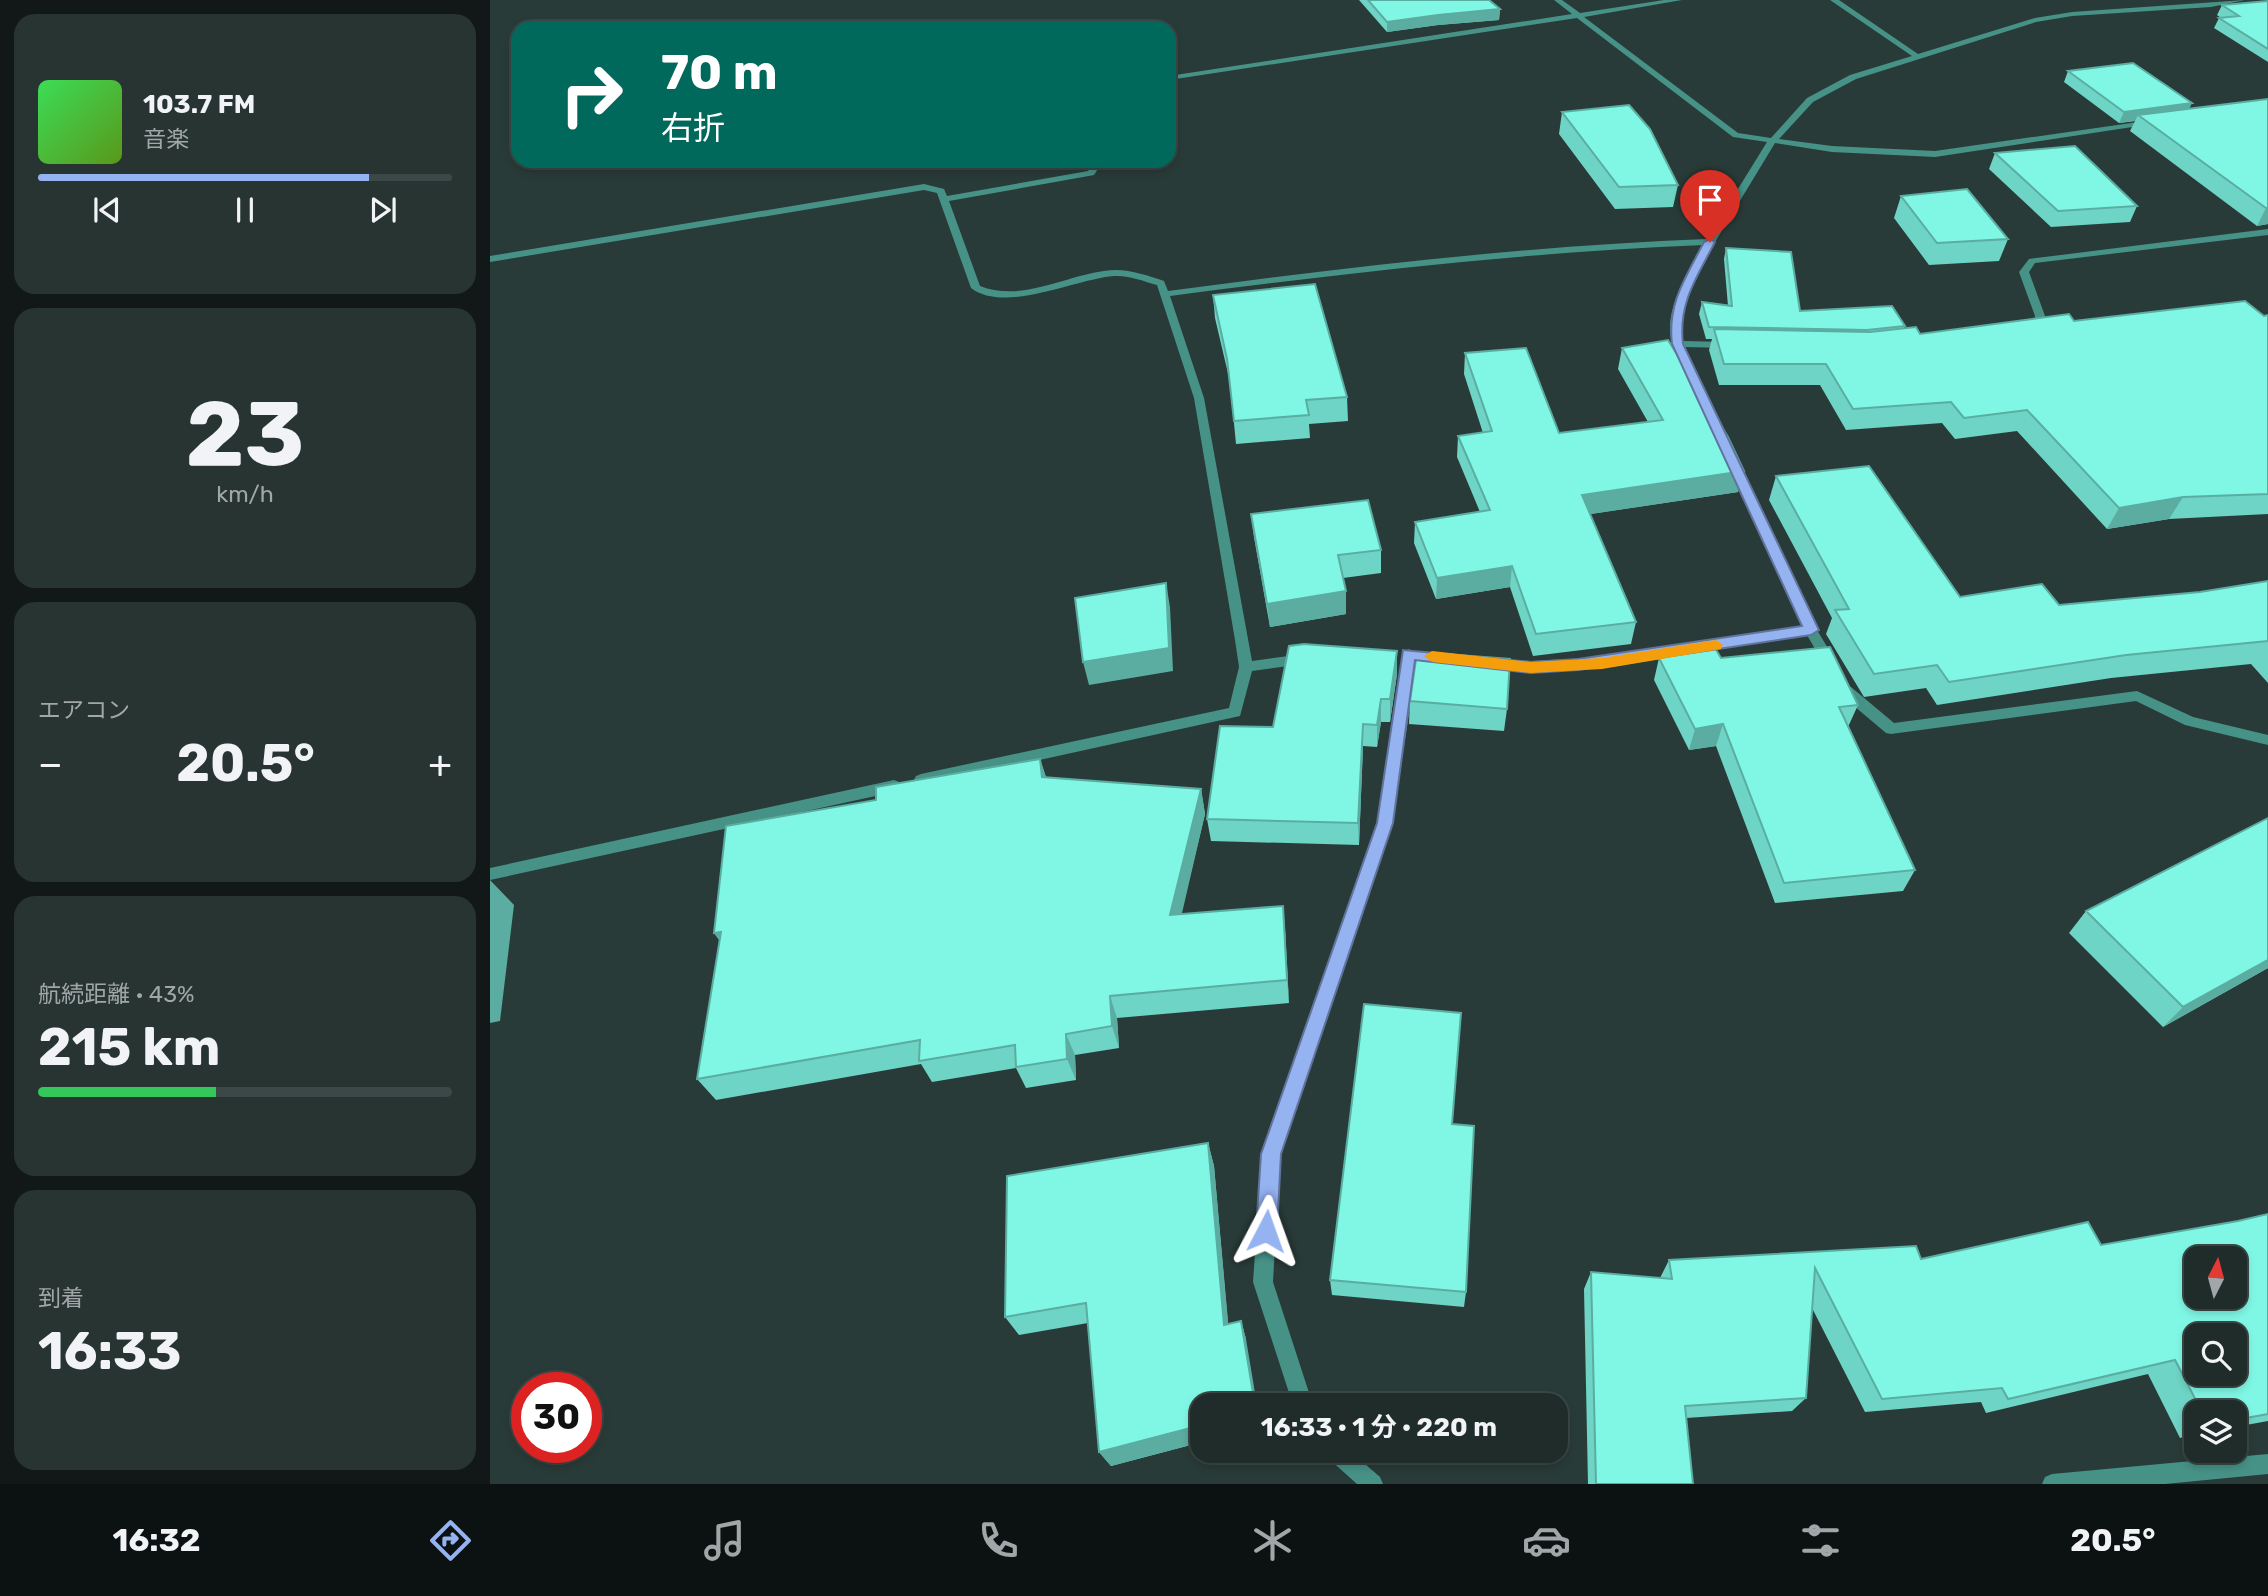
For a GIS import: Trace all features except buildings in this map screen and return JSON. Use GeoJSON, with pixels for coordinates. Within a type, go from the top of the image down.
{"type":"FeatureCollection","features":[{"type":"Feature","properties":{"kind":"street"},"geometry":{"type":"LineString","coordinates":[[1558,0],[1736,135],[1771,142],[1888,154],[1936,154],[2159,121]]}},
{"type":"Feature","properties":{"kind":"street"},"geometry":{"type":"LineString","coordinates":[[1176,77],[1678,0]]}},
{"type":"Feature","properties":{"kind":"street"},"geometry":{"type":"LineString","coordinates":[[1834,0],[1916,55]]}},
{"type":"Feature","properties":{"kind":"street"},"geometry":{"type":"LineString","coordinates":[[1712,418],[1677,344],[1675,321],[1683,293],[1710,242],[1771,142],[1810,100],[1853,77],[1916,55],[2047,18],[2211,5],[2241,0]]}},
{"type":"Feature","properties":{"kind":"street"},"geometry":{"type":"LineString","coordinates":[[946,199],[1091,173],[1094,168]]}},
{"type":"Feature","properties":{"kind":"street"},"geometry":{"type":"LineString","coordinates":[[490,259],[923,187],[941,191],[946,199],[976,288],[985,294],[1015,292],[1115,273],[1161,283],[1167,293],[1199,398],[1246,667],[1235,712],[490,874]]}},
{"type":"Feature","properties":{"kind":"street"},"geometry":{"type":"LineString","coordinates":[[2017,332],[2039,326],[2040,316],[2024,272],[2032,261],[2268,232]]}},
{"type":"Feature","properties":{"kind":"street"},"geometry":{"type":"LineString","coordinates":[[1167,293],[1372,267],[1571,248],[1710,242]]}},
{"type":"Feature","properties":{"kind":"street"},"geometry":{"type":"LineString","coordinates":[[1677,344],[1744,345]]}},
{"type":"Feature","properties":{"kind":"street"},"geometry":{"type":"LineString","coordinates":[[1730,456],[1811,630],[1850,697],[1891,729],[2137,696],[2190,721],[2268,740]]}},
{"type":"Feature","properties":{"kind":"street"},"geometry":{"type":"LineString","coordinates":[[1477,662],[1531,668],[1602,663],[1811,630]]}},
{"type":"Feature","properties":{"kind":"street"},"geometry":{"type":"LineString","coordinates":[[1299,1393],[1263,1282],[1271,1154],[1385,823],[1409,654]]}},
{"type":"Feature","properties":{"kind":"street"},"geometry":{"type":"LineString","coordinates":[[1246,667],[1319,656]]}},
{"type":"Feature","properties":{"kind":"street"},"geometry":{"type":"LineString","coordinates":[[1349,1463],[1373,1484]]}},
{"type":"Feature","properties":{"kind":"street"},"geometry":{"type":"LineString","coordinates":[[2052,1484],[2268,1464]]}},
{"type":"Feature","properties":{"kind":"slow traffic"},"geometry":{"type":"LineString","coordinates":[[1432,656],[1531,668],[1602,663],[1716,645]]}},
{"type":"Feature","properties":{"kind":"route"},"geometry":{"type":"LineString","coordinates":[[1266,1231],[1271,1154],[1385,823],[1409,669],[1409,654],[1531,668],[1602,663],[1811,630],[1677,344],[1675,321],[1683,293],[1710,242]]}}]}
